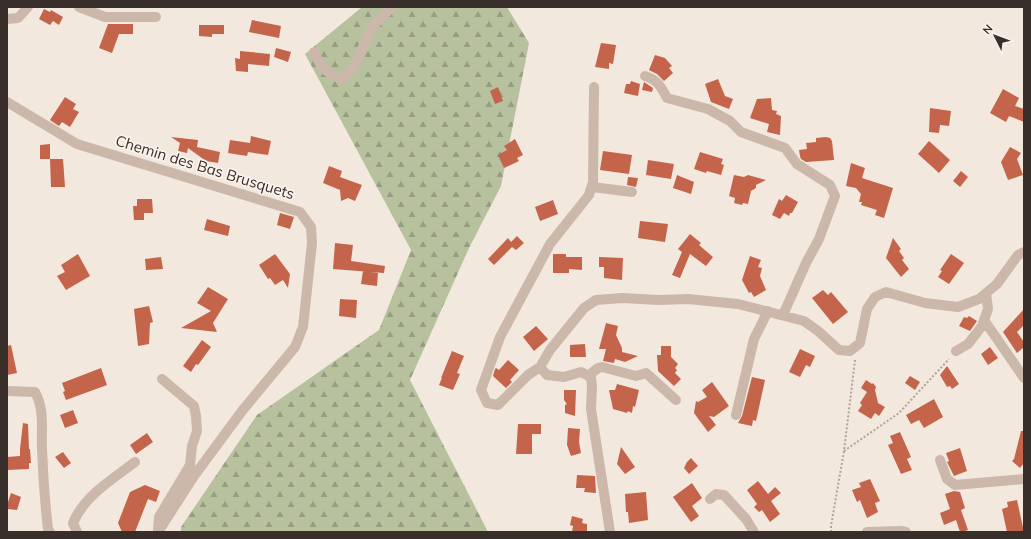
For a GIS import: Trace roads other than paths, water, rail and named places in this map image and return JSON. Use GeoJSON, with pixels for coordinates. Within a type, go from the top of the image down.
{"type":"FeatureCollection","features":[{"type":"Feature","properties":{"kind":"street"},"geometry":{"type":"LineString","coordinates":[[7,19],[18,18],[28,7]]}},
{"type":"Feature","properties":{"kind":"street"},"geometry":{"type":"LineString","coordinates":[[79,7],[104,17],[156,16]]}},
{"type":"Feature","properties":{"kind":"street"},"geometry":{"type":"LineString","coordinates":[[314,52],[319,64],[329,74],[342,79],[355,65],[372,27],[392,7]]}},
{"type":"Feature","properties":{"kind":"street"},"geometry":{"type":"LineString","coordinates":[[645,76],[653,78],[667,98],[708,109],[730,121],[741,132],[785,148],[797,164],[830,185],[834,196],[819,239],[806,263],[783,315]]}},
{"type":"Feature","properties":{"kind":"street"},"geometry":{"type":"LineString","coordinates":[[594,87],[592,187],[589,195],[550,244],[500,336],[482,390],[487,403],[498,405],[528,375],[540,367],[550,350],[584,308],[596,300],[622,298],[659,300],[688,299],[738,304],[804,321],[818,331],[839,350],[850,351],[860,343],[867,309],[875,297],[886,292],[925,303],[958,307],[978,299],[997,284],[1018,255],[1024,252]]}},
{"type":"Feature","properties":{"kind":"street","name":"Chemin des Bas Brusquets"},"geometry":{"type":"LineString","coordinates":[[7,102],[77,144],[300,212],[311,227],[312,243],[303,327],[295,347],[238,417],[194,476],[158,532]]}},
{"type":"Feature","properties":{"kind":"street"},"geometry":{"type":"LineString","coordinates":[[592,187],[632,192]]}},
{"type":"Feature","properties":{"kind":"street"},"geometry":{"type":"LineString","coordinates":[[956,351],[968,344],[982,326],[988,309],[986,293]]}},
{"type":"Feature","properties":{"kind":"street"},"geometry":{"type":"LineString","coordinates":[[736,415],[754,340],[768,311]]}},
{"type":"Feature","properties":{"kind":"street"},"geometry":{"type":"LineString","coordinates":[[984,320],[1024,378]]}},
{"type":"Feature","properties":{"kind":"street"},"geometry":{"type":"LineString","coordinates":[[540,367],[547,375],[564,376],[581,372],[591,377],[591,410],[610,532]]}},
{"type":"Feature","properties":{"kind":"street"},"geometry":{"type":"LineString","coordinates":[[588,376],[598,368],[602,367],[636,376],[646,373],[676,400]]}},
{"type":"Feature","properties":{"kind":"street"},"geometry":{"type":"LineString","coordinates":[[158,532],[159,517],[190,465],[192,446],[197,431],[194,406],[162,378]]}},
{"type":"Feature","properties":{"kind":"street"},"geometry":{"type":"LineString","coordinates":[[7,391],[35,392],[38,397],[43,419],[42,447],[46,511],[48,530],[50,532]]}},
{"type":"Feature","properties":{"kind":"street"},"geometry":{"type":"LineString","coordinates":[[940,460],[947,479],[955,485],[1024,479]]}},
{"type":"Feature","properties":{"kind":"street"},"geometry":{"type":"LineString","coordinates":[[76,532],[73,523],[89,498],[135,462]]}},
{"type":"Feature","properties":{"kind":"street"},"geometry":{"type":"LineString","coordinates":[[710,499],[716,494],[724,496],[746,519],[754,532]]}},
{"type":"Feature","properties":{"kind":"street"},"geometry":{"type":"LineString","coordinates":[[867,532],[906,532]]}}]}
